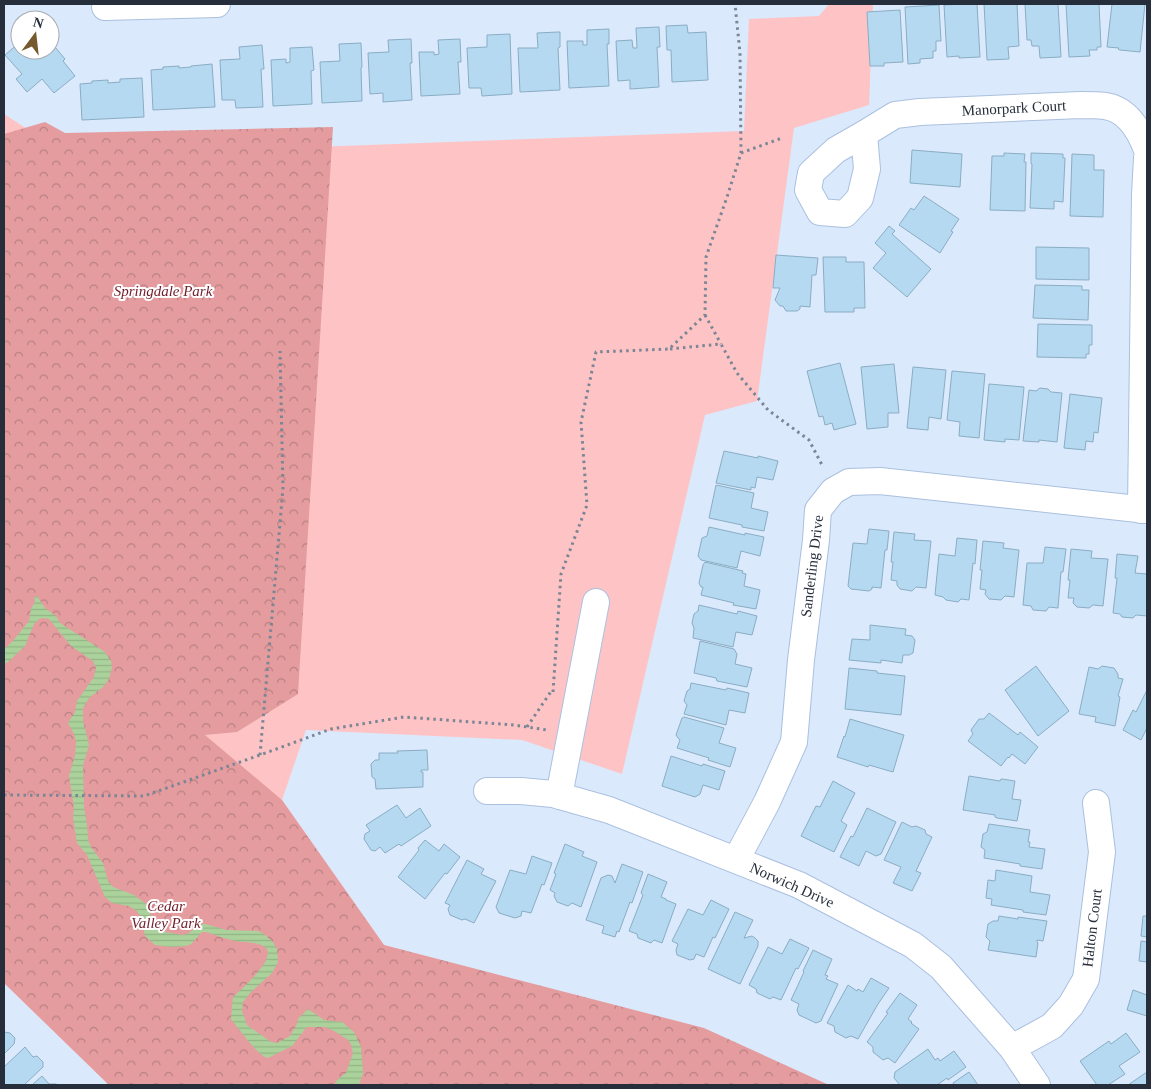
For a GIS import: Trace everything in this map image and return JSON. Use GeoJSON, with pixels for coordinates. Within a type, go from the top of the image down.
{"type":"FeatureCollection","features":[{"type":"Feature","properties":{"kind":"street"},"geometry":{"type":"LineString","coordinates":[[105,7],[217,4]]}},
{"type":"Feature","properties":{"kind":"street","name":"Manorpark Court"},"geometry":{"type":"LineString","coordinates":[[864,134],[895,115],[920,112],[1080,104],[1107,106],[1125,114],[1142,136],[1147,150]]}},
{"type":"Feature","properties":{"kind":"street"},"geometry":{"type":"LineString","coordinates":[[1144,510],[1145,204],[1147,158]]}},
{"type":"Feature","properties":{"kind":"street","name":"Sanderling Drive"},"geometry":{"type":"LineString","coordinates":[[736,860],[767,802],[794,742],[818,510],[833,491],[849,482],[880,481],[1144,510]]}},
{"type":"Feature","properties":{"kind":"street"},"geometry":{"type":"LineString","coordinates":[[559,796],[596,602]]}},
{"type":"Feature","properties":{"kind":"street","name":"Norwich Drive"},"geometry":{"type":"LineString","coordinates":[[487,791],[553,794],[609,810],[800,885],[913,946],[941,967],[1012,1048],[1037,1085]]}},
{"type":"Feature","properties":{"kind":"street","name":"Halton Court"},"geometry":{"type":"LineString","coordinates":[[1012,1048],[1052,1026],[1071,1005],[1086,979],[1102,852],[1096,803]]}},
{"type":"Feature","properties":{"kind":"path"},"geometry":{"type":"LineString","coordinates":[[734,4],[740,53],[741,153],[706,257],[704,315],[737,373],[768,410],[809,440],[822,465]]}},
{"type":"Feature","properties":{"kind":"path"},"geometry":{"type":"LineString","coordinates":[[741,153],[782,138]]}},
{"type":"Feature","properties":{"kind":"path"},"geometry":{"type":"LineString","coordinates":[[669,349],[704,315]]}},
{"type":"Feature","properties":{"kind":"path"},"geometry":{"type":"LineString","coordinates":[[554,698],[553,689],[562,574],[587,505],[581,422],[596,352],[669,349],[721,344]]}},
{"type":"Feature","properties":{"kind":"path"},"geometry":{"type":"LineString","coordinates":[[260,756],[283,488],[280,351]]}},
{"type":"Feature","properties":{"kind":"path"},"geometry":{"type":"LineString","coordinates":[[527,727],[553,689]]}},
{"type":"Feature","properties":{"kind":"path"},"geometry":{"type":"LineString","coordinates":[[4,795],[144,796],[331,729],[404,717],[514,724],[559,732],[570,736]]}},
{"type":"Feature","properties":{"kind":"green space"},"geometry":{"type":"Polygon","coordinates":[[[829,4],[873,4],[869,105],[794,128],[757,401],[705,415],[622,774],[522,740],[306,730],[282,800],[384,945],[552,990],[109,1085],[4,983],[4,114],[69,156],[744,131],[749,19],[819,16],[829,4]]]}},
{"type":"Feature","properties":{"kind":"green space"},"geometry":{"type":"Polygon","coordinates":[[[45,122],[65,133],[333,127],[298,694],[237,732],[205,735],[282,800],[384,945],[704,1028],[829,1085],[109,1085],[4,983],[4,134],[45,122]]]}},
{"type":"Feature","properties":{"kind":"shaded area"},"geometry":{"type":"Polygon","coordinates":[[[37,596],[45,608],[56,616],[60,623],[105,652],[111,661],[112,667],[109,679],[103,687],[89,698],[83,708],[83,721],[89,745],[83,765],[84,808],[88,840],[103,863],[108,881],[113,887],[134,895],[145,903],[155,924],[165,932],[183,935],[189,933],[198,925],[205,924],[227,930],[258,931],[264,934],[273,942],[277,949],[278,962],[272,973],[243,1002],[242,1011],[247,1025],[271,1042],[277,1043],[290,1036],[298,1019],[308,1009],[324,1020],[342,1022],[354,1032],[361,1047],[363,1073],[359,1085],[334,1085],[346,1073],[353,1053],[351,1044],[347,1039],[334,1031],[325,1027],[307,1027],[292,1046],[268,1058],[254,1047],[231,1019],[233,997],[262,966],[268,953],[266,948],[256,943],[240,942],[206,932],[202,932],[191,944],[186,946],[170,947],[155,945],[145,936],[142,919],[137,911],[129,906],[112,903],[105,897],[87,855],[77,843],[69,776],[75,756],[76,741],[68,723],[75,712],[77,701],[94,677],[96,668],[93,661],[71,646],[49,619],[43,618],[34,624],[25,646],[4,664],[4,649],[29,621],[31,609],[35,602],[34,597],[37,596]]]}},
{"type":"Feature","properties":{"kind":"building"},"geometry":{"type":"Polygon","coordinates":[[[977,4],[980,57],[947,57],[944,5],[977,4]]]}},
{"type":"Feature","properties":{"kind":"building"},"geometry":{"type":"Polygon","coordinates":[[[984,4],[1017,4],[1019,46],[1008,47],[1009,59],[987,60],[984,4]]]}},
{"type":"Feature","properties":{"kind":"building"},"geometry":{"type":"Polygon","coordinates":[[[1025,4],[1058,4],[1061,57],[1040,58],[1039,46],[1032,46],[1031,40],[1027,40],[1025,4]]]}},
{"type":"Feature","properties":{"kind":"building"},"geometry":{"type":"Polygon","coordinates":[[[1066,4],[1099,4],[1101,47],[1097,47],[1097,50],[1089,50],[1090,56],[1069,57],[1066,4]]]}},
{"type":"Feature","properties":{"kind":"building"},"geometry":{"type":"Polygon","coordinates":[[[1112,4],[1145,4],[1140,52],[1107,47],[1112,4]]]}},
{"type":"Feature","properties":{"kind":"building"},"geometry":{"type":"Polygon","coordinates":[[[939,5],[941,41],[936,41],[936,51],[933,51],[933,58],[920,59],[920,63],[908,64],[905,7],[939,5]]]}},
{"type":"Feature","properties":{"kind":"building"},"geometry":{"type":"Polygon","coordinates":[[[900,10],[903,62],[884,63],[884,66],[870,66],[867,12],[900,10]]]}},
{"type":"Feature","properties":{"kind":"building"},"geometry":{"type":"Polygon","coordinates":[[[687,25],[688,33],[706,32],[708,80],[672,82],[671,50],[667,50],[666,26],[687,25]]]}},
{"type":"Feature","properties":{"kind":"building"},"geometry":{"type":"Polygon","coordinates":[[[659,27],[660,47],[657,47],[659,87],[630,89],[630,80],[618,81],[616,41],[632,40],[633,48],[637,48],[636,28],[659,27]]]}},
{"type":"Feature","properties":{"kind":"building"},"geometry":{"type":"Polygon","coordinates":[[[609,29],[609,44],[607,44],[609,86],[569,88],[567,41],[583,41],[583,45],[587,45],[587,30],[609,29]]]}},
{"type":"Feature","properties":{"kind":"building"},"geometry":{"type":"Polygon","coordinates":[[[560,32],[560,47],[558,48],[560,90],[520,92],[518,48],[538,48],[537,33],[560,32]]]}},
{"type":"Feature","properties":{"kind":"building"},"geometry":{"type":"Polygon","coordinates":[[[510,34],[512,94],[482,96],[481,88],[469,88],[467,48],[487,47],[487,35],[510,34]]]}},
{"type":"Feature","properties":{"kind":"building"},"geometry":{"type":"Polygon","coordinates":[[[411,39],[412,100],[383,102],[383,93],[370,94],[368,53],[389,52],[388,40],[411,39]]]}},
{"type":"Feature","properties":{"kind":"building"},"geometry":{"type":"Polygon","coordinates":[[[460,39],[461,62],[458,62],[460,94],[421,96],[419,52],[439,54],[438,40],[460,39]]]}},
{"type":"Feature","properties":{"kind":"building"},"geometry":{"type":"Polygon","coordinates":[[[361,43],[362,101],[322,103],[320,62],[340,61],[339,44],[361,43]]]}},
{"type":"Feature","properties":{"kind":"building"},"geometry":{"type":"Polygon","coordinates":[[[262,45],[264,69],[261,69],[263,107],[236,108],[235,100],[222,100],[220,60],[240,59],[239,47],[262,45]]]}},
{"type":"Feature","properties":{"kind":"building"},"geometry":{"type":"Polygon","coordinates":[[[312,47],[314,70],[311,71],[312,104],[273,106],[271,60],[286,59],[286,63],[290,62],[290,48],[312,47]]]}},
{"type":"Feature","properties":{"kind":"building"},"geometry":{"type":"Polygon","coordinates":[[[10,51],[10,60],[60,60],[60,53],[65,59],[63,61],[75,76],[54,93],[42,79],[27,92],[16,79],[22,74],[5,55],[10,51]]]}},
{"type":"Feature","properties":{"kind":"building"},"geometry":{"type":"Polygon","coordinates":[[[212,64],[215,107],[153,110],[151,70],[163,69],[163,67],[179,66],[179,68],[212,64]]]}},
{"type":"Feature","properties":{"kind":"building"},"geometry":{"type":"Polygon","coordinates":[[[142,78],[144,117],[82,120],[80,84],[108,80],[108,83],[120,82],[120,79],[142,78]]]}},
{"type":"Feature","properties":{"kind":"building"},"geometry":{"type":"Polygon","coordinates":[[[912,150],[962,154],[960,187],[910,183],[912,150]]]}},
{"type":"Feature","properties":{"kind":"building"},"geometry":{"type":"Polygon","coordinates":[[[1004,153],[1025,154],[1025,211],[990,210],[992,156],[1004,156],[1004,153]]]}},
{"type":"Feature","properties":{"kind":"building"},"geometry":{"type":"Polygon","coordinates":[[[1031,153],[1063,154],[1063,158],[1065,158],[1063,202],[1054,201],[1054,209],[1030,208],[1031,153]]]}},
{"type":"Feature","properties":{"kind":"building"},"geometry":{"type":"Polygon","coordinates":[[[1072,154],[1094,155],[1094,170],[1104,170],[1103,217],[1070,216],[1072,154]]]}},
{"type":"Feature","properties":{"kind":"building"},"geometry":{"type":"Polygon","coordinates":[[[924,196],[959,219],[940,253],[899,225],[911,208],[914,210],[924,196]]]}},
{"type":"Feature","properties":{"kind":"building"},"geometry":{"type":"Polygon","coordinates":[[[889,226],[895,231],[892,234],[931,269],[907,297],[873,268],[886,253],[875,243],[889,226]]]}},
{"type":"Feature","properties":{"kind":"building"},"geometry":{"type":"Polygon","coordinates":[[[1036,247],[1089,248],[1089,280],[1036,279],[1036,247]]]}},
{"type":"Feature","properties":{"kind":"building"},"geometry":{"type":"Polygon","coordinates":[[[776,255],[818,258],[816,275],[812,275],[810,307],[800,306],[800,309],[797,311],[786,311],[775,300],[780,288],[773,288],[776,255]]]}},
{"type":"Feature","properties":{"kind":"building"},"geometry":{"type":"Polygon","coordinates":[[[823,257],[846,257],[846,262],[864,262],[865,308],[854,308],[854,312],[825,312],[823,257]]]}},
{"type":"Feature","properties":{"kind":"building"},"geometry":{"type":"Polygon","coordinates":[[[1035,285],[1082,286],[1082,290],[1089,290],[1088,320],[1033,318],[1035,285]]]}},
{"type":"Feature","properties":{"kind":"building"},"geometry":{"type":"Polygon","coordinates":[[[1038,324],[1092,325],[1092,345],[1089,345],[1089,354],[1086,354],[1086,358],[1037,357],[1038,324]]]}},
{"type":"Feature","properties":{"kind":"building"},"geometry":{"type":"Polygon","coordinates":[[[840,363],[856,424],[834,430],[832,423],[825,425],[823,416],[819,417],[807,371],[840,363]]]}},
{"type":"Feature","properties":{"kind":"building"},"geometry":{"type":"Polygon","coordinates":[[[894,364],[899,413],[888,413],[888,427],[867,429],[861,367],[894,364]]]}},
{"type":"Feature","properties":{"kind":"building"},"geometry":{"type":"Polygon","coordinates":[[[913,367],[946,370],[941,419],[929,417],[928,430],[907,428],[913,367]]]}},
{"type":"Feature","properties":{"kind":"building"},"geometry":{"type":"Polygon","coordinates":[[[952,371],[985,374],[979,438],[959,436],[960,422],[947,420],[952,371]]]}},
{"type":"Feature","properties":{"kind":"building"},"geometry":{"type":"Polygon","coordinates":[[[989,384],[1024,387],[1019,440],[1005,439],[1005,442],[984,440],[989,384]]]}},
{"type":"Feature","properties":{"kind":"building"},"geometry":{"type":"Polygon","coordinates":[[[1040,388],[1062,393],[1057,442],[1023,441],[1029,390],[1036,391],[1040,388]]]}},
{"type":"Feature","properties":{"kind":"building"},"geometry":{"type":"Polygon","coordinates":[[[1070,394],[1102,398],[1098,433],[1094,432],[1093,442],[1086,441],[1085,450],[1064,448],[1070,394]]]}},
{"type":"Feature","properties":{"kind":"building"},"geometry":{"type":"Polygon","coordinates":[[[724,451],[778,461],[773,480],[757,477],[755,488],[751,487],[751,490],[716,483],[724,451]]]}},
{"type":"Feature","properties":{"kind":"building"},"geometry":{"type":"Polygon","coordinates":[[[716,485],[754,493],[751,508],[768,512],[764,531],[709,518],[716,485]]]}},
{"type":"Feature","properties":{"kind":"building"},"geometry":{"type":"Polygon","coordinates":[[[709,527],[764,537],[760,556],[741,551],[737,568],[701,560],[698,556],[702,538],[707,536],[709,527]]]}},
{"type":"Feature","properties":{"kind":"building"},"geometry":{"type":"Polygon","coordinates":[[[869,529],[889,531],[881,588],[872,587],[869,591],[851,589],[848,586],[853,543],[867,544],[869,529]]]}},
{"type":"Feature","properties":{"kind":"building"},"geometry":{"type":"Polygon","coordinates":[[[894,532],[915,534],[914,540],[931,541],[926,588],[916,587],[912,591],[900,589],[897,581],[891,580],[894,532]]]}},
{"type":"Feature","properties":{"kind":"building"},"geometry":{"type":"Polygon","coordinates":[[[957,538],[977,540],[969,600],[961,599],[958,602],[946,600],[935,595],[939,554],[955,556],[957,538]]]}},
{"type":"Feature","properties":{"kind":"building"},"geometry":{"type":"Polygon","coordinates":[[[983,541],[1004,543],[1003,548],[1019,550],[1014,597],[1005,596],[1001,600],[989,599],[985,594],[986,590],[980,589],[983,541]]]}},
{"type":"Feature","properties":{"kind":"building"},"geometry":{"type":"Polygon","coordinates":[[[1045,547],[1066,549],[1063,572],[1061,572],[1058,608],[1049,607],[1046,611],[1033,610],[1031,606],[1023,605],[1027,563],[1043,563],[1045,547]]]}},
{"type":"Feature","properties":{"kind":"building"},"geometry":{"type":"Polygon","coordinates":[[[1071,549],[1092,551],[1091,558],[1108,559],[1103,606],[1077,607],[1073,603],[1074,598],[1068,598],[1071,549]]]}},
{"type":"Feature","properties":{"kind":"building"},"geometry":{"type":"Polygon","coordinates":[[[1117,554],[1138,556],[1135,573],[1147,574],[1147,616],[1136,615],[1133,618],[1122,617],[1120,614],[1113,613],[1117,578],[1115,578],[1117,554]]]}},
{"type":"Feature","properties":{"kind":"building"},"geometry":{"type":"Polygon","coordinates":[[[705,562],[743,571],[742,573],[746,574],[744,586],[760,590],[756,609],[733,605],[734,603],[701,595],[703,587],[699,583],[705,562]]]}},
{"type":"Feature","properties":{"kind":"building"},"geometry":{"type":"Polygon","coordinates":[[[699,605],[737,614],[738,611],[757,616],[752,635],[736,632],[733,647],[693,638],[694,628],[692,623],[699,605]]]}},
{"type":"Feature","properties":{"kind":"building"},"geometry":{"type":"Polygon","coordinates":[[[870,625],[906,629],[905,635],[912,636],[915,640],[913,653],[903,655],[902,663],[881,660],[881,663],[849,660],[852,639],[870,640],[870,625]]]}},
{"type":"Feature","properties":{"kind":"building"},"geometry":{"type":"Polygon","coordinates":[[[700,641],[734,649],[737,654],[735,664],[752,668],[747,687],[717,681],[716,678],[694,673],[700,641]]]}},
{"type":"Feature","properties":{"kind":"building"},"geometry":{"type":"Polygon","coordinates":[[[1036,666],[1069,711],[1038,736],[1005,690],[1036,666]]]}},
{"type":"Feature","properties":{"kind":"building"},"geometry":{"type":"Polygon","coordinates":[[[1102,666],[1114,668],[1118,678],[1123,679],[1118,696],[1120,697],[1115,726],[1095,722],[1096,717],[1079,714],[1089,667],[1098,669],[1102,666]]]}},
{"type":"Feature","properties":{"kind":"building"},"geometry":{"type":"Polygon","coordinates":[[[849,668],[905,676],[901,715],[845,709],[849,668]]]}},
{"type":"Feature","properties":{"kind":"building"},"geometry":{"type":"Polygon","coordinates":[[[691,683],[749,693],[745,713],[729,710],[726,725],[684,714],[687,705],[684,701],[691,683]]]}},
{"type":"Feature","properties":{"kind":"building"},"geometry":{"type":"Polygon","coordinates":[[[1147,690],[1147,728],[1141,740],[1123,730],[1133,710],[1136,712],[1147,690]]]}},
{"type":"Feature","properties":{"kind":"building"},"geometry":{"type":"Polygon","coordinates":[[[989,713],[1018,735],[1020,732],[1038,747],[1025,764],[1012,754],[1001,766],[968,741],[973,734],[971,730],[979,719],[984,719],[989,713]]]}},
{"type":"Feature","properties":{"kind":"building"},"geometry":{"type":"Polygon","coordinates":[[[684,717],[724,728],[719,743],[736,748],[730,767],[677,748],[680,740],[676,735],[684,717]]]}},
{"type":"Feature","properties":{"kind":"building"},"geometry":{"type":"Polygon","coordinates":[[[850,719],[904,735],[893,772],[869,765],[868,767],[837,757],[850,719]]]}},
{"type":"Feature","properties":{"kind":"building"},"geometry":{"type":"Polygon","coordinates":[[[427,750],[428,770],[421,770],[423,772],[423,787],[376,789],[375,779],[372,777],[371,764],[375,760],[379,760],[379,753],[427,750]]]}},
{"type":"Feature","properties":{"kind":"building"},"geometry":{"type":"Polygon","coordinates":[[[671,756],[725,771],[719,790],[703,785],[700,794],[695,797],[662,786],[671,756]]]}},
{"type":"Feature","properties":{"kind":"building"},"geometry":{"type":"Polygon","coordinates":[[[969,776],[1000,781],[1002,779],[1015,781],[1012,799],[1021,800],[1017,821],[963,810],[969,776]]]}},
{"type":"Feature","properties":{"kind":"building"},"geometry":{"type":"Polygon","coordinates":[[[833,781],[855,793],[841,821],[847,825],[834,852],[801,836],[816,806],[820,807],[833,781]]]}},
{"type":"Feature","properties":{"kind":"building"},"geometry":{"type":"Polygon","coordinates":[[[397,805],[406,818],[420,808],[431,826],[401,846],[399,844],[385,853],[380,847],[375,851],[371,850],[364,839],[365,834],[370,831],[366,825],[397,805]]]}},
{"type":"Feature","properties":{"kind":"building"},"geometry":{"type":"Polygon","coordinates":[[[867,808],[896,822],[881,854],[876,856],[866,851],[859,866],[840,857],[851,836],[853,837],[867,808]]]}},
{"type":"Feature","properties":{"kind":"building"},"geometry":{"type":"Polygon","coordinates":[[[902,822],[925,830],[926,834],[932,837],[916,871],[921,873],[912,891],[893,883],[901,867],[884,860],[902,822]]]}},
{"type":"Feature","properties":{"kind":"building"},"geometry":{"type":"Polygon","coordinates":[[[989,824],[1030,830],[1029,847],[1045,849],[1042,869],[984,858],[985,850],[981,847],[983,834],[987,832],[989,824]]]}},
{"type":"Feature","properties":{"kind":"building"},"geometry":{"type":"Polygon","coordinates":[[[425,840],[439,851],[444,844],[460,857],[425,899],[398,877],[425,840]]]}},
{"type":"Feature","properties":{"kind":"building"},"geometry":{"type":"Polygon","coordinates":[[[565,844],[584,852],[582,856],[597,862],[581,907],[572,903],[568,906],[557,902],[554,896],[555,893],[550,890],[565,844]]]}},
{"type":"Feature","properties":{"kind":"building"},"geometry":{"type":"Polygon","coordinates":[[[532,856],[552,863],[531,913],[522,911],[521,916],[515,918],[499,913],[496,907],[510,870],[526,874],[532,856]]]}},
{"type":"Feature","properties":{"kind":"building"},"geometry":{"type":"Polygon","coordinates":[[[467,860],[484,869],[481,874],[496,881],[474,923],[450,915],[448,909],[450,905],[445,903],[467,860]]]}},
{"type":"Feature","properties":{"kind":"building"},"geometry":{"type":"Polygon","coordinates":[[[622,864],[643,872],[632,903],[630,902],[619,932],[617,931],[615,937],[602,933],[604,926],[586,920],[601,878],[608,875],[612,876],[615,883],[622,864]]]}},
{"type":"Feature","properties":{"kind":"building"},"geometry":{"type":"Polygon","coordinates":[[[996,870],[1032,876],[1030,892],[1050,895],[1046,915],[991,905],[992,899],[986,898],[988,880],[995,881],[996,870]]]}},
{"type":"Feature","properties":{"kind":"building"},"geometry":{"type":"Polygon","coordinates":[[[648,874],[667,882],[661,897],[676,904],[662,943],[654,940],[651,943],[638,938],[637,934],[629,931],[643,895],[641,893],[648,874]]]}},
{"type":"Feature","properties":{"kind":"building"},"geometry":{"type":"Polygon","coordinates":[[[711,900],[729,909],[704,957],[696,954],[694,959],[690,960],[677,955],[678,944],[672,941],[688,909],[703,915],[711,900]]]}},
{"type":"Feature","properties":{"kind":"building"},"geometry":{"type":"Polygon","coordinates":[[[735,912],[753,920],[744,938],[752,936],[758,941],[758,946],[740,984],[708,969],[735,912]]]}},
{"type":"Feature","properties":{"kind":"building"},"geometry":{"type":"Polygon","coordinates":[[[999,916],[1047,921],[1043,941],[1037,940],[1036,957],[988,950],[990,941],[986,937],[988,924],[998,921],[999,916]]]}},
{"type":"Feature","properties":{"kind":"building"},"geometry":{"type":"Polygon","coordinates":[[[1143,916],[1147,916],[1147,937],[1141,936],[1143,916]]]}},
{"type":"Feature","properties":{"kind":"building"},"geometry":{"type":"Polygon","coordinates":[[[790,939],[809,948],[798,969],[796,968],[781,1000],[773,997],[770,999],[757,993],[756,989],[749,985],[768,947],[782,954],[790,939]]]}},
{"type":"Feature","properties":{"kind":"building"},"geometry":{"type":"Polygon","coordinates":[[[1141,941],[1147,942],[1147,962],[1139,961],[1141,941]]]}},
{"type":"Feature","properties":{"kind":"building"},"geometry":{"type":"Polygon","coordinates":[[[813,950],[832,959],[825,975],[828,976],[826,979],[838,984],[821,1021],[816,1023],[799,1015],[797,1010],[799,1004],[791,1000],[813,950]]]}},
{"type":"Feature","properties":{"kind":"building"},"geometry":{"type":"Polygon","coordinates":[[[871,978],[889,988],[858,1039],[851,1036],[846,1038],[835,1032],[834,1026],[827,1023],[848,985],[857,991],[858,989],[863,992],[871,978]]]}},
{"type":"Feature","properties":{"kind":"building"},"geometry":{"type":"Polygon","coordinates":[[[1133,990],[1147,995],[1147,1016],[1127,1010],[1133,990]]]}},
{"type":"Feature","properties":{"kind":"building"},"geometry":{"type":"Polygon","coordinates":[[[900,993],[917,1005],[908,1019],[919,1029],[895,1063],[888,1058],[883,1060],[873,1052],[873,1047],[867,1042],[900,993]]]}},
{"type":"Feature","properties":{"kind":"building"},"geometry":{"type":"Polygon","coordinates":[[[4,1032],[10,1033],[15,1038],[14,1044],[4,1054],[4,1032]]]}},
{"type":"Feature","properties":{"kind":"building"},"geometry":{"type":"Polygon","coordinates":[[[1126,1033],[1140,1052],[1119,1066],[1125,1074],[1108,1085],[1097,1085],[1080,1061],[1109,1041],[1111,1044],[1126,1033]]]}},
{"type":"Feature","properties":{"kind":"building"},"geometry":{"type":"Polygon","coordinates":[[[25,1047],[33,1057],[37,1056],[43,1062],[43,1067],[24,1085],[4,1085],[4,1067],[25,1047]]]}},
{"type":"Feature","properties":{"kind":"building"},"geometry":{"type":"Polygon","coordinates":[[[928,1049],[935,1060],[938,1058],[940,1061],[954,1051],[966,1067],[948,1080],[947,1078],[937,1085],[900,1085],[894,1078],[895,1072],[928,1049]]]}},
{"type":"Feature","properties":{"kind":"building"},"geometry":{"type":"Polygon","coordinates":[[[969,1072],[978,1085],[954,1085],[953,1083],[969,1072]]]}},
{"type":"Feature","properties":{"kind":"building"},"geometry":{"type":"Polygon","coordinates":[[[1147,1072],[1147,1085],[1128,1085],[1147,1072]]]}},
{"type":"Feature","properties":{"kind":"building"},"geometry":{"type":"Polygon","coordinates":[[[42,1076],[49,1084],[58,1085],[32,1085],[42,1076]]]}},
{"type":"Feature","properties":{"kind":"park label","name":"Springdale Park"},"geometry":{"type":"Point","coordinates":[163,291]}},
{"type":"Feature","properties":{"kind":"park label","name":"Cedar Valley Park"},"geometry":{"type":"Point","coordinates":[166,914]}}]}
